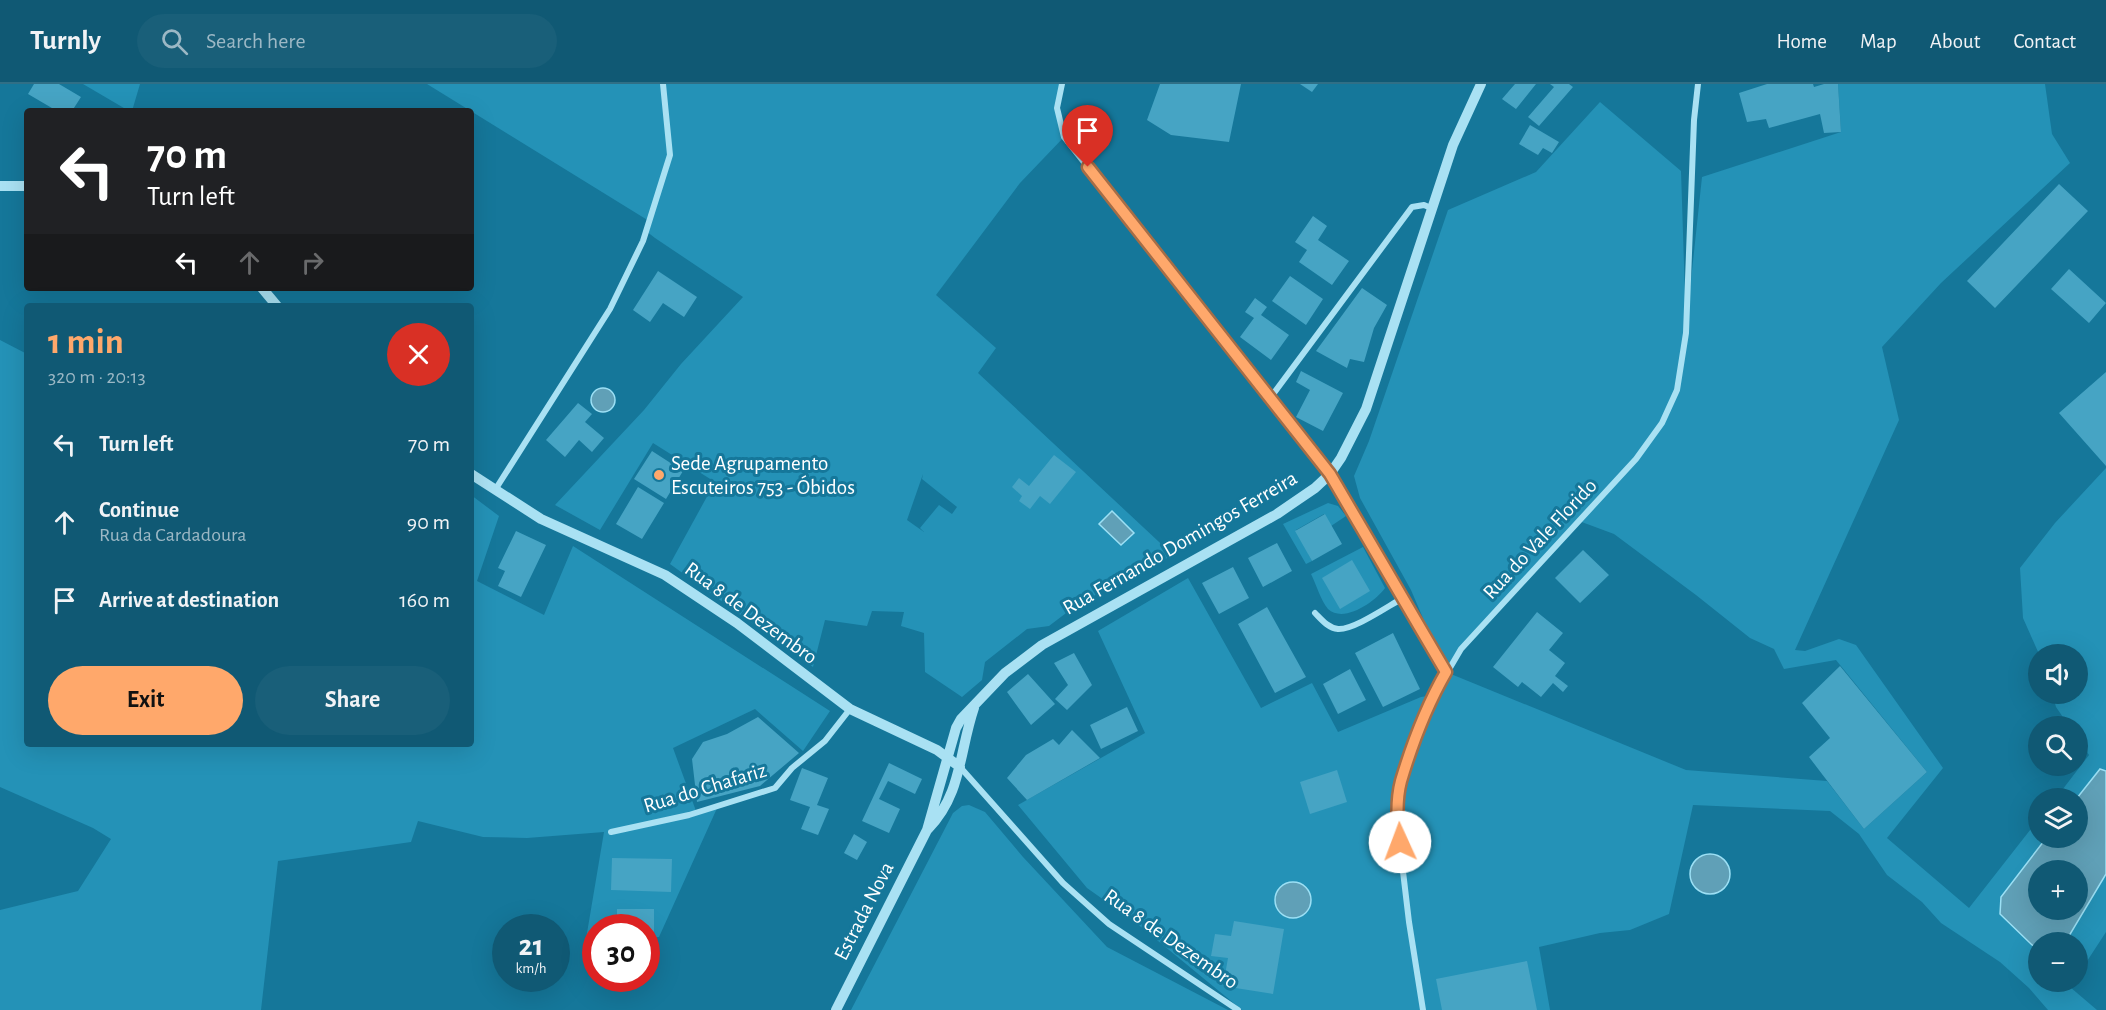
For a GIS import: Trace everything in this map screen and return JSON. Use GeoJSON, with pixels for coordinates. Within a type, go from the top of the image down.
{"type":"FeatureCollection","features":[{"type":"Feature","properties":{"kind":"street"},"geometry":{"type":"LineString","coordinates":[[474,476],[495,490],[610,309],[643,241],[670,155],[663,84]]}},
{"type":"Feature","properties":{"kind":"street"},"geometry":{"type":"LineString","coordinates":[[1062,84],[1057,108],[1064,137],[1330,474],[1446,672]]}},
{"type":"Feature","properties":{"kind":"street","name":"Rua Fernando Domingos Ferreira"},"geometry":{"type":"LineString","coordinates":[[948,758],[956,728],[961,719],[1005,673],[1042,645],[1277,514],[1315,488],[1330,474],[1350,443],[1366,409],[1431,208],[1461,124],[1480,84]]}},
{"type":"Feature","properties":{"kind":"street","name":"Rua do Vale Florido"},"geometry":{"type":"LineString","coordinates":[[1423,1010],[1409,922],[1397,821],[1401,783],[1422,723],[1446,672],[1461,649],[1636,459],[1662,423],[1677,390],[1686,333],[1694,110],[1698,84]]}},
{"type":"Feature","properties":{"kind":"street"},"geometry":{"type":"LineString","coordinates":[[0,186],[24,186]]}},
{"type":"Feature","properties":{"kind":"street"},"geometry":{"type":"LineString","coordinates":[[1271,397],[1412,207],[1424,205],[1431,208]]}},
{"type":"Feature","properties":{"kind":"street"},"geometry":{"type":"LineString","coordinates":[[264,291],[274,303]]}},
{"type":"Feature","properties":{"kind":"street","name":"Rua 8 de Dezembro"},"geometry":{"type":"LineString","coordinates":[[495,490],[541,519],[665,575],[737,623],[850,709],[937,750],[960,768],[1063,883],[1109,924],[1238,1010]]}},
{"type":"Feature","properties":{"kind":"street"},"geometry":{"type":"LineString","coordinates":[[1315,612],[1326,625],[1336,629],[1348,628],[1403,598]]}},
{"type":"Feature","properties":{"kind":"street","name":"Rua Fernando Domingos Ferreira"},"geometry":{"type":"LineString","coordinates":[[960,768],[964,741],[975,705]]}},
{"type":"Feature","properties":{"kind":"street","name":"Rua do Chafariz"},"geometry":{"type":"LineString","coordinates":[[611,832],[689,815],[775,788],[792,768],[825,741],[850,709]]}},
{"type":"Feature","properties":{"kind":"street","name":"Estrada Nova"},"geometry":{"type":"LineString","coordinates":[[836,1010],[927,830],[948,758]]}},
{"type":"Feature","properties":{"kind":"street","name":"Estrada Nova"},"geometry":{"type":"LineString","coordinates":[[927,830],[947,807],[960,768]]}},
{"type":"Feature","properties":{"kind":"shaded area"},"geometry":{"type":"Polygon","coordinates":[[[83,84],[140,84],[133,108],[124,108],[83,84]]]}},
{"type":"Feature","properties":{"kind":"shaded area"},"geometry":{"type":"Polygon","coordinates":[[[427,84],[1062,84],[1057,108],[1064,137],[1020,183],[936,295],[996,348],[978,373],[1173,555],[1078,604],[1049,626],[1027,629],[985,662],[982,680],[962,697],[925,672],[924,633],[901,626],[904,612],[872,611],[867,626],[825,620],[813,667],[670,564],[715,482],[653,443],[600,530],[555,505],[644,410],[681,364],[743,297],[646,231],[649,221],[474,113],[474,108],[466,108],[427,84]],[[923,474],[907,520],[924,532],[920,528],[939,505],[952,514],[957,507],[922,479],[923,474]]]}},
{"type":"Feature","properties":{"kind":"shaded area"},"geometry":{"type":"Polygon","coordinates":[[[1838,84],[2045,84],[2052,134],[2070,163],[1941,283],[1882,347],[1899,420],[1795,650],[1805,651],[1839,639],[1856,645],[1943,768],[1887,838],[1969,908],[2028,833],[2028,848],[2039,848],[2002,897],[2028,939],[2028,987],[2000,962],[1941,923],[1922,902],[1887,875],[1859,834],[1830,811],[1693,805],[1669,914],[1630,930],[1600,933],[1539,947],[1550,1010],[1242,1010],[1135,922],[1087,888],[1018,805],[1145,733],[1098,631],[1188,578],[1261,708],[1312,683],[1338,732],[1421,697],[1434,695],[1446,672],[1411,590],[1360,498],[1354,476],[1369,441],[1448,210],[1536,172],[1600,102],[1681,171],[1686,327],[1702,177],[1841,132],[1838,84]],[[1579,521],[1461,649],[1446,672],[1686,770],[1827,781],[1864,829],[1927,772],[1836,660],[1784,669],[1774,649],[1750,638],[1614,534],[1579,521]]]}},
{"type":"Feature","properties":{"kind":"shaded area"},"geometry":{"type":"Polygon","coordinates":[[[0,340],[24,352],[24,747],[474,747],[474,497],[499,516],[477,581],[544,615],[573,546],[830,711],[803,751],[755,709],[673,748],[696,811],[718,806],[660,935],[660,914],[590,914],[604,832],[527,838],[483,837],[418,821],[411,842],[278,861],[261,1010],[0,1010],[0,910],[78,891],[111,839],[93,828],[0,787],[0,340]]]}},
{"type":"Feature","properties":{"kind":"shaded area"},"geometry":{"type":"Polygon","coordinates":[[[603,388],[608,389],[614,395],[614,405],[608,411],[603,412],[598,411],[592,405],[591,400],[592,395],[598,389],[603,388]]]}},
{"type":"Feature","properties":{"kind":"shaded area"},"geometry":{"type":"Polygon","coordinates":[[[2106,468],[2106,771],[2100,769],[2085,788],[2064,788],[2073,776],[2088,776],[2088,716],[2062,716],[2055,704],[2088,704],[2088,644],[2035,644],[2023,618],[2020,568],[2055,523],[2106,468]]]}},
{"type":"Feature","properties":{"kind":"shaded area"},"geometry":{"type":"Polygon","coordinates":[[[1328,503],[1338,506],[1346,516],[1331,526],[1324,514],[1296,530],[1312,561],[1306,564],[1283,524],[1328,503]]]}},
{"type":"Feature","properties":{"kind":"shaded area"},"geometry":{"type":"Polygon","coordinates":[[[1112,511],[1134,533],[1121,545],[1099,524],[1112,511]]]}},
{"type":"Feature","properties":{"kind":"shaded area"},"geometry":{"type":"Polygon","coordinates":[[[1363,547],[1385,588],[1375,599],[1359,609],[1342,614],[1335,613],[1325,606],[1311,574],[1363,547]]]}},
{"type":"Feature","properties":{"kind":"shaded area"},"geometry":{"type":"Polygon","coordinates":[[[2100,769],[2106,771],[2106,874],[2088,904],[2088,860],[2029,860],[2039,848],[2088,848],[2088,788],[2085,788],[2100,769]]]}},
{"type":"Feature","properties":{"kind":"shaded area"},"geometry":{"type":"Polygon","coordinates":[[[969,805],[985,812],[1023,857],[1107,947],[1228,1010],[851,1010],[953,813],[962,806],[969,805]]]}},
{"type":"Feature","properties":{"kind":"shaded area"},"geometry":{"type":"Polygon","coordinates":[[[1710,854],[1718,855],[1724,860],[1729,866],[1729,882],[1724,888],[1718,893],[1710,894],[1702,893],[1696,888],[1691,882],[1690,874],[1691,866],[1696,860],[1702,855],[1710,854]]]}},
{"type":"Feature","properties":{"kind":"shaded area"},"geometry":{"type":"Polygon","coordinates":[[[2028,862],[2028,920],[2079,920],[2071,932],[2028,932],[2028,941],[2000,914],[2001,897],[2028,862]]]}},
{"type":"Feature","properties":{"kind":"shaded area"},"geometry":{"type":"Polygon","coordinates":[[[2106,874],[2106,932],[2088,960],[2088,932],[2071,932],[2078,920],[2088,920],[2088,904],[2106,874]]]}},
{"type":"Feature","properties":{"kind":"shaded area"},"geometry":{"type":"Polygon","coordinates":[[[1293,882],[1306,887],[1311,900],[1306,913],[1293,918],[1280,913],[1275,900],[1280,887],[1293,882]]]}},
{"type":"Feature","properties":{"kind":"shaded area"},"geometry":{"type":"Polygon","coordinates":[[[2032,992],[2076,992],[2097,1010],[2048,1010],[2032,992]]]}},
{"type":"Feature","properties":{"kind":"building"},"geometry":{"type":"Polygon","coordinates":[[[34,84],[59,84],[81,97],[74,108],[52,108],[28,94],[34,84]]]}},
{"type":"Feature","properties":{"kind":"building"},"geometry":{"type":"Polygon","coordinates":[[[1160,84],[1241,84],[1229,142],[1171,135],[1147,120],[1160,84]]]}},
{"type":"Feature","properties":{"kind":"building"},"geometry":{"type":"Polygon","coordinates":[[[1300,84],[1318,84],[1312,92],[1300,84]]]}},
{"type":"Feature","properties":{"kind":"building"},"geometry":{"type":"Polygon","coordinates":[[[1515,84],[1536,84],[1516,109],[1502,99],[1515,84]]]}},
{"type":"Feature","properties":{"kind":"building"},"geometry":{"type":"Polygon","coordinates":[[[1550,84],[1569,84],[1573,87],[1539,126],[1528,117],[1554,87],[1550,84]]]}},
{"type":"Feature","properties":{"kind":"building"},"geometry":{"type":"Polygon","coordinates":[[[1767,84],[1813,84],[1814,87],[1838,84],[1841,132],[1824,133],[1820,114],[1769,128],[1766,119],[1747,122],[1739,93],[1767,84]]]}},
{"type":"Feature","properties":{"kind":"building"},"geometry":{"type":"Polygon","coordinates":[[[1530,125],[1559,142],[1552,153],[1543,148],[1538,155],[1519,144],[1530,125]]]}},
{"type":"Feature","properties":{"kind":"building"},"geometry":{"type":"Polygon","coordinates":[[[2059,184],[2088,211],[1995,308],[1967,281],[2059,184]]]}},
{"type":"Feature","properties":{"kind":"building"},"geometry":{"type":"Polygon","coordinates":[[[1313,216],[1327,226],[1318,240],[1349,261],[1332,285],[1299,262],[1307,250],[1295,242],[1313,216]]]}},
{"type":"Feature","properties":{"kind":"building"},"geometry":{"type":"Polygon","coordinates":[[[2069,269],[2106,303],[2089,323],[2051,289],[2069,269]]]}},
{"type":"Feature","properties":{"kind":"building"},"geometry":{"type":"Polygon","coordinates":[[[658,271],[697,297],[684,317],[663,303],[650,322],[633,310],[658,271]]]}},
{"type":"Feature","properties":{"kind":"building"},"geometry":{"type":"Polygon","coordinates":[[[1290,276],[1323,299],[1306,325],[1272,301],[1290,276]]]}},
{"type":"Feature","properties":{"kind":"building"},"geometry":{"type":"Polygon","coordinates":[[[1362,288],[1387,305],[1374,328],[1364,362],[1350,359],[1347,368],[1316,351],[1362,288]]]}},
{"type":"Feature","properties":{"kind":"building"},"geometry":{"type":"Polygon","coordinates":[[[1255,298],[1267,307],[1261,315],[1289,335],[1271,360],[1240,337],[1254,318],[1245,312],[1255,298]]]}},
{"type":"Feature","properties":{"kind":"building"},"geometry":{"type":"Polygon","coordinates":[[[1301,371],[1343,393],[1323,431],[1296,417],[1310,390],[1296,382],[1301,371]]]}},
{"type":"Feature","properties":{"kind":"building"},"geometry":{"type":"Polygon","coordinates":[[[2106,372],[2106,466],[2059,413],[2106,372]]]}},
{"type":"Feature","properties":{"kind":"building"},"geometry":{"type":"Polygon","coordinates":[[[578,403],[592,414],[585,422],[604,438],[592,452],[579,440],[565,457],[546,440],[578,403]]]}},
{"type":"Feature","properties":{"kind":"building","name":"Sede Agrupamento Escuteiros 753 - Óbidos"},"geometry":{"type":"Polygon","coordinates":[[[652,451],[683,471],[666,499],[634,479],[652,451]]]}},
{"type":"Feature","properties":{"kind":"building"},"geometry":{"type":"Polygon","coordinates":[[[1054,455],[1076,472],[1050,504],[1040,496],[1030,509],[1019,501],[1022,496],[1012,487],[1019,478],[1029,486],[1054,455]]]}},
{"type":"Feature","properties":{"kind":"building"},"geometry":{"type":"Polygon","coordinates":[[[638,487],[664,503],[642,539],[616,524],[638,487]]]}},
{"type":"Feature","properties":{"kind":"building"},"geometry":{"type":"Polygon","coordinates":[[[1325,514],[1342,544],[1312,561],[1295,531],[1325,514]]]}},
{"type":"Feature","properties":{"kind":"building"},"geometry":{"type":"Polygon","coordinates":[[[516,531],[546,545],[521,597],[498,586],[505,571],[498,568],[516,531]]]}},
{"type":"Feature","properties":{"kind":"building"},"geometry":{"type":"Polygon","coordinates":[[[1277,543],[1292,571],[1263,587],[1248,558],[1277,543]]]}},
{"type":"Feature","properties":{"kind":"building"},"geometry":{"type":"Polygon","coordinates":[[[1583,550],[1609,575],[1580,603],[1555,578],[1583,550]]]}},
{"type":"Feature","properties":{"kind":"building"},"geometry":{"type":"Polygon","coordinates":[[[1352,560],[1370,591],[1340,609],[1322,578],[1352,560]]]}},
{"type":"Feature","properties":{"kind":"building"},"geometry":{"type":"Polygon","coordinates":[[[1233,567],[1249,598],[1219,614],[1202,583],[1233,567]]]}},
{"type":"Feature","properties":{"kind":"building"},"geometry":{"type":"Polygon","coordinates":[[[1267,607],[1306,677],[1275,693],[1238,624],[1267,607]]]}},
{"type":"Feature","properties":{"kind":"building"},"geometry":{"type":"Polygon","coordinates":[[[1537,612],[1563,633],[1549,650],[1565,663],[1555,676],[1568,686],[1563,692],[1553,683],[1541,697],[1522,682],[1518,687],[1493,667],[1537,612]]]}},
{"type":"Feature","properties":{"kind":"building"},"geometry":{"type":"Polygon","coordinates":[[[1393,633],[1420,689],[1383,707],[1355,653],[1393,633]]]}},
{"type":"Feature","properties":{"kind":"building"},"geometry":{"type":"Polygon","coordinates":[[[1074,653],[1092,685],[1067,710],[1055,699],[1068,685],[1054,663],[1074,653]]]}},
{"type":"Feature","properties":{"kind":"building"},"geometry":{"type":"Polygon","coordinates":[[[1840,666],[1927,772],[1864,829],[1809,757],[1830,738],[1802,703],[1840,666]]]}},
{"type":"Feature","properties":{"kind":"building"},"geometry":{"type":"Polygon","coordinates":[[[1350,669],[1366,700],[1338,714],[1323,684],[1350,669]]]}},
{"type":"Feature","properties":{"kind":"building"},"geometry":{"type":"Polygon","coordinates":[[[1028,674],[1055,704],[1031,725],[1007,692],[1028,674]]]}},
{"type":"Feature","properties":{"kind":"building"},"geometry":{"type":"Polygon","coordinates":[[[1127,707],[1138,731],[1101,749],[1090,725],[1127,707]]]}},
{"type":"Feature","properties":{"kind":"building"},"geometry":{"type":"Polygon","coordinates":[[[758,717],[799,753],[760,786],[697,802],[692,759],[703,742],[727,734],[758,717]]]}},
{"type":"Feature","properties":{"kind":"building"},"geometry":{"type":"Polygon","coordinates":[[[1072,730],[1100,758],[1027,800],[1007,778],[1026,755],[1053,739],[1059,745],[1072,730]]]}},
{"type":"Feature","properties":{"kind":"building"},"geometry":{"type":"Polygon","coordinates":[[[889,763],[922,779],[915,794],[888,781],[879,799],[900,809],[889,833],[862,821],[889,763]]]}},
{"type":"Feature","properties":{"kind":"building"},"geometry":{"type":"Polygon","coordinates":[[[802,768],[828,778],[817,805],[829,809],[818,835],[801,829],[810,807],[790,800],[802,768]]]}},
{"type":"Feature","properties":{"kind":"building"},"geometry":{"type":"Polygon","coordinates":[[[1337,770],[1347,802],[1310,814],[1300,782],[1337,770]]]}},
{"type":"Feature","properties":{"kind":"building"},"geometry":{"type":"Polygon","coordinates":[[[854,834],[867,842],[857,860],[844,853],[854,834]]]}},
{"type":"Feature","properties":{"kind":"building"},"geometry":{"type":"Polygon","coordinates":[[[612,858],[672,859],[671,892],[611,890],[612,858]]]}},
{"type":"Feature","properties":{"kind":"building"},"geometry":{"type":"Polygon","coordinates":[[[617,909],[654,909],[654,914],[617,914],[617,909]]]}},
{"type":"Feature","properties":{"kind":"building"},"geometry":{"type":"Polygon","coordinates":[[[1234,921],[1284,929],[1273,994],[1223,986],[1228,958],[1211,956],[1215,934],[1231,936],[1234,921]]]}},
{"type":"Feature","properties":{"kind":"building"},"geometry":{"type":"Polygon","coordinates":[[[1527,961],[1537,1010],[1442,1010],[1436,979],[1527,961]]]}},
{"type":"Feature","properties":{"kind":"place","name":"Sede Agrupamento Escuteiros 753 - Óbidos"},"geometry":{"type":"Point","coordinates":[659,475]}},
{"type":"Feature","properties":{"kind":"route"},"geometry":{"type":"LineString","coordinates":[[1088,167],[1330,474],[1446,672],[1422,723],[1401,783],[1397,821],[1400,842]]}}]}
